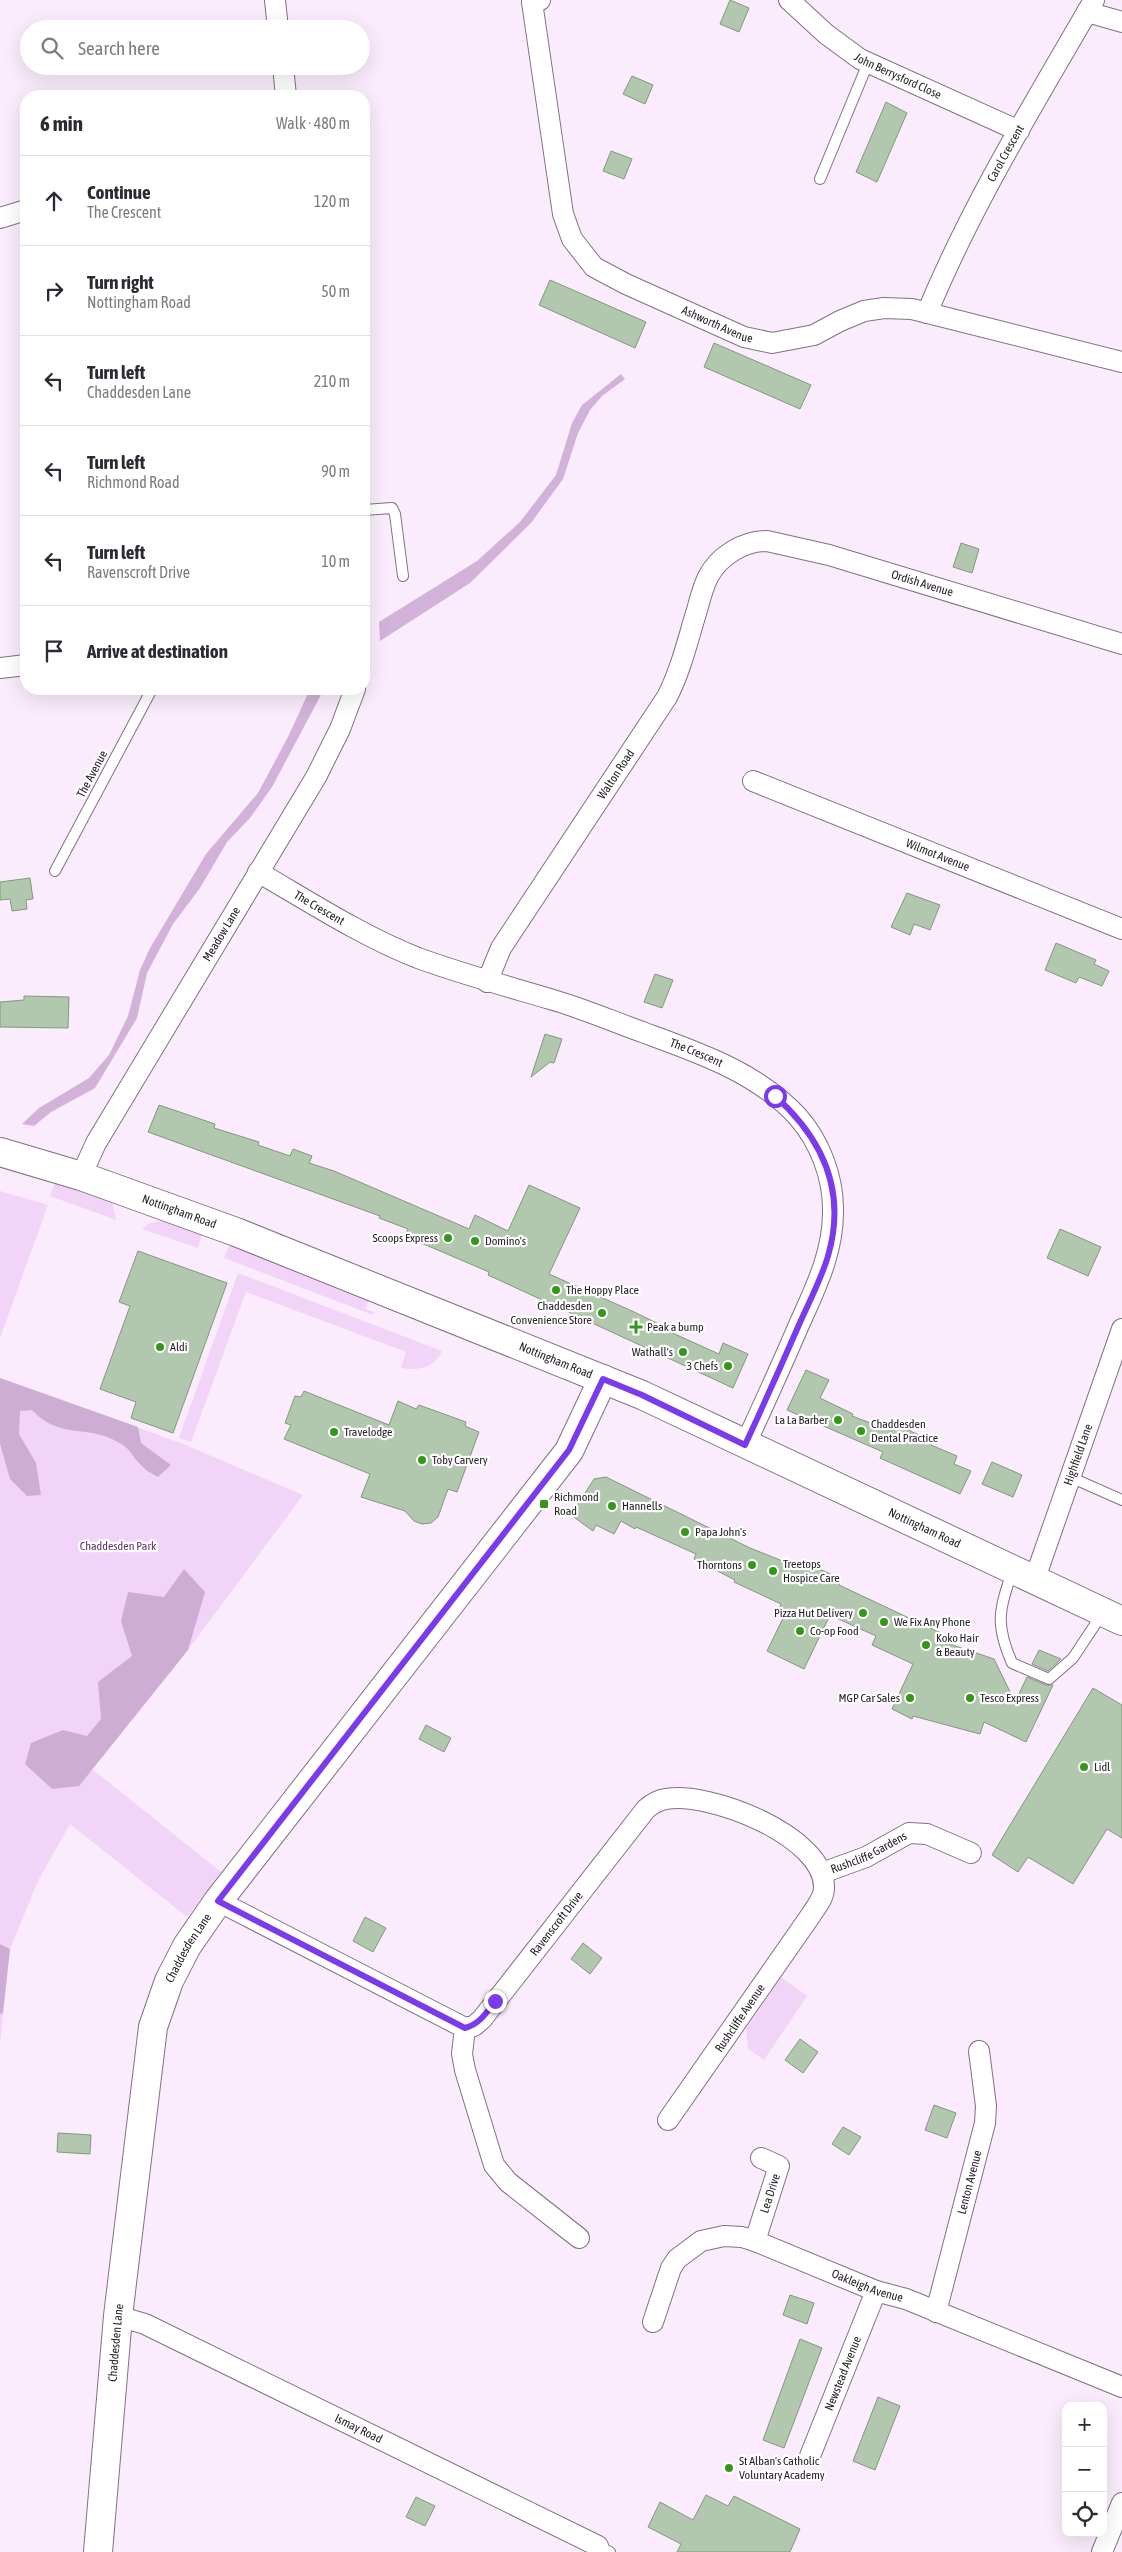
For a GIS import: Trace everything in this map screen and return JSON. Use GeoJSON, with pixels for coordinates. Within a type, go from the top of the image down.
{"type":"FeatureCollection","features":[{"type":"Feature","properties":{"kind":"street"},"geometry":{"type":"LineString","coordinates":[[275,0],[277,20]]}},
{"type":"Feature","properties":{"kind":"street","name":"John Berrysford Close"},"geometry":{"type":"LineString","coordinates":[[789,0],[842,48],[868,63],[1019,131]]}},
{"type":"Feature","properties":{"kind":"street","name":"Ashworth Avenue"},"geometry":{"type":"LineString","coordinates":[[535,1],[563,214],[572,239],[594,267],[626,284],[744,337],[772,343],[814,336],[853,314],[876,309],[897,308],[927,313],[1122,362]]}},
{"type":"Feature","properties":{"kind":"street"},"geometry":{"type":"LineString","coordinates":[[1091,6],[1122,22]]}},
{"type":"Feature","properties":{"kind":"street","name":"Carol Crescent"},"geometry":{"type":"LineString","coordinates":[[927,313],[943,272],[1019,131],[1091,6]]}},
{"type":"Feature","properties":{"kind":"street"},"geometry":{"type":"LineString","coordinates":[[284,75],[285,90]]}},
{"type":"Feature","properties":{"kind":"street"},"geometry":{"type":"LineString","coordinates":[[0,218],[20,212]]}},
{"type":"Feature","properties":{"kind":"street","name":"Ordish Avenue"},"geometry":{"type":"LineString","coordinates":[[723,558],[748,543],[775,542],[828,555],[1122,644]]}},
{"type":"Feature","properties":{"kind":"street","name":"Walton Road"},"geometry":{"type":"LineString","coordinates":[[487,982],[501,948],[667,697],[678,671],[708,578],[723,558]]}},
{"type":"Feature","properties":{"kind":"street"},"geometry":{"type":"LineString","coordinates":[[0,668],[20,666]]}},
{"type":"Feature","properties":{"kind":"street","name":"Meadow Lane"},"geometry":{"type":"LineString","coordinates":[[81,1176],[96,1143],[316,777],[340,729],[353,695]]}},
{"type":"Feature","properties":{"kind":"street","name":"Wilmot Avenue"},"geometry":{"type":"LineString","coordinates":[[753,781],[1122,929]]}},
{"type":"Feature","properties":{"kind":"street","name":"The Crescent"},"geometry":{"type":"LineString","coordinates":[[258,872],[346,923],[398,949],[487,982],[562,1003],[682,1046],[736,1070],[787,1107],[801,1121],[816,1143],[832,1194],[834,1213],[830,1247],[823,1270],[745,1445]]}},
{"type":"Feature","properties":{"kind":"street","name":"Nottingham Road"},"geometry":{"type":"LineString","coordinates":[[0,1152],[81,1176],[236,1232],[642,1395],[1112,1617]]}},
{"type":"Feature","properties":{"kind":"street","name":"Highfield Lane"},"geometry":{"type":"LineString","coordinates":[[1023,1576],[1070,1477],[1122,1329]]}},
{"type":"Feature","properties":{"kind":"street","name":"Chaddesden Lane"},"geometry":{"type":"LineString","coordinates":[[98,2552],[118,2316],[153,2027],[169,1982],[187,1946],[218,1901],[564,1458],[603,1379]]}},
{"type":"Feature","properties":{"kind":"street","name":"Ravenscroft Drive"},"geometry":{"type":"LineString","coordinates":[[465,2028],[474,2026],[482,2019],[646,1809],[657,1802],[672,1798],[693,1799],[763,1821],[806,1849],[822,1873]]}},
{"type":"Feature","properties":{"kind":"street","name":"Rushcliffe Gardens"},"geometry":{"type":"LineString","coordinates":[[822,1873],[866,1857],[909,1833],[933,1836],[971,1853]]}},
{"type":"Feature","properties":{"kind":"street","name":"Rushcliffe Avenue"},"geometry":{"type":"LineString","coordinates":[[668,2120],[811,1915],[823,1894],[822,1873]]}},
{"type":"Feature","properties":{"kind":"street"},"geometry":{"type":"LineString","coordinates":[[218,1901],[465,2028],[462,2054],[465,2070],[494,2165],[508,2182],[579,2238]]}},
{"type":"Feature","properties":{"kind":"street","name":"Lenton Avenue"},"geometry":{"type":"LineString","coordinates":[[936,2312],[985,2124],[986,2106],[979,2050]]}},
{"type":"Feature","properties":{"kind":"street","name":"Lea Drive"},"geometry":{"type":"LineString","coordinates":[[755,2241],[779,2166],[761,2158]]}},
{"type":"Feature","properties":{"kind":"street","name":"Oakleigh Avenue"},"geometry":{"type":"LineString","coordinates":[[653,2322],[671,2268],[683,2254],[702,2241],[712,2237],[734,2236],[755,2241],[876,2290],[906,2299],[1122,2387]]}},
{"type":"Feature","properties":{"kind":"street","name":"Newstead Avenue"},"geometry":{"type":"LineString","coordinates":[[810,2456],[876,2290]]}},
{"type":"Feature","properties":{"kind":"street","name":"Ismay Road"},"geometry":{"type":"LineString","coordinates":[[118,2316],[145,2324],[604,2549]]}},
{"type":"Feature","properties":{"kind":"street"},"geometry":{"type":"LineString","coordinates":[[1102,2552],[1122,2503]]}},
{"type":"Feature","properties":{"kind":"lane"},"geometry":{"type":"LineString","coordinates":[[820,179],[868,63]]}},
{"type":"Feature","properties":{"kind":"lane"},"geometry":{"type":"LineString","coordinates":[[370,510],[392,508],[403,576]]}},
{"type":"Feature","properties":{"kind":"lane","name":"The Avenue"},"geometry":{"type":"LineString","coordinates":[[54,871],[149,695]]}},
{"type":"Feature","properties":{"kind":"lane"},"geometry":{"type":"LineString","coordinates":[[1070,1477],[1122,1500]]}},
{"type":"Feature","properties":{"kind":"lane"},"geometry":{"type":"LineString","coordinates":[[1023,1576],[1000,1608],[1002,1639],[1012,1663],[1049,1680],[1112,1617]]}},
{"type":"Feature","properties":{"kind":"green space"},"geometry":{"type":"Polygon","coordinates":[[[55,1182],[112,1200],[116,1220],[50,1196],[55,1182]]]}},
{"type":"Feature","properties":{"kind":"green space"},"geometry":{"type":"Polygon","coordinates":[[[0,1191],[48,1205],[0,1338],[0,1191]]]}},
{"type":"Feature","properties":{"kind":"green space"},"geometry":{"type":"Polygon","coordinates":[[[163,1220],[202,1235],[198,1248],[142,1229],[150,1223],[163,1220]]]}},
{"type":"Feature","properties":{"kind":"green space"},"geometry":{"type":"Polygon","coordinates":[[[229,1245],[369,1299],[365,1309],[374,1312],[373,1315],[224,1258],[229,1245]]]}},
{"type":"Feature","properties":{"kind":"green space"},"geometry":{"type":"Polygon","coordinates":[[[238,1273],[442,1351],[439,1357],[430,1365],[414,1369],[401,1368],[406,1352],[246,1292],[191,1442],[179,1438],[238,1273]]]}},
{"type":"Feature","properties":{"kind":"green space","name":"Chaddesden Park"},"geometry":{"type":"Polygon","coordinates":[[[0,1378],[186,1445],[303,1495],[188,1650],[92,1769],[221,1872],[187,1917],[70,1824],[38,1881],[10,1949],[0,2042],[0,1378]]]}},
{"type":"Feature","properties":{"kind":"green space"},"geometry":{"type":"Polygon","coordinates":[[[781,1977],[807,1996],[764,2060],[748,2049],[746,2029],[781,1977]]]}},
{"type":"Feature","properties":{"kind":"shaded area"},"geometry":{"type":"Polygon","coordinates":[[[621,374],[625,379],[602,396],[590,410],[578,433],[563,479],[531,523],[470,583],[380,641],[379,622],[477,561],[520,522],[556,475],[572,423],[582,405],[621,374]]]}},
{"type":"Feature","properties":{"kind":"shaded area"},"geometry":{"type":"Polygon","coordinates":[[[307,695],[321,695],[272,787],[250,818],[227,842],[200,888],[173,924],[147,973],[137,1018],[95,1088],[51,1112],[34,1126],[22,1124],[39,1108],[89,1078],[109,1055],[128,1016],[140,970],[150,948],[206,854],[258,793],[288,737],[307,695]]]}},
{"type":"Feature","properties":{"kind":"shaded area"},"geometry":{"type":"Polygon","coordinates":[[[0,1378],[138,1427],[141,1443],[171,1465],[158,1477],[145,1469],[128,1449],[114,1440],[92,1433],[52,1425],[32,1410],[20,1411],[19,1434],[36,1463],[41,1495],[27,1496],[10,1479],[0,1444],[0,1378]]]}},
{"type":"Feature","properties":{"kind":"shaded area"},"geometry":{"type":"Polygon","coordinates":[[[184,1569],[205,1592],[188,1650],[79,1786],[52,1789],[25,1764],[31,1743],[63,1730],[87,1736],[101,1719],[98,1682],[132,1656],[121,1621],[128,1592],[164,1597],[184,1569]]]}},
{"type":"Feature","properties":{"kind":"shaded area"},"geometry":{"type":"Polygon","coordinates":[[[0,1944],[10,1949],[3,2013],[0,2014],[0,1944]]]}},
{"type":"Feature","properties":{"kind":"building"},"geometry":{"type":"Polygon","coordinates":[[[730,0],[749,8],[739,32],[720,24],[730,0]]]}},
{"type":"Feature","properties":{"kind":"building"},"geometry":{"type":"Polygon","coordinates":[[[632,76],[653,85],[645,104],[623,94],[632,76]]]}},
{"type":"Feature","properties":{"kind":"building"},"geometry":{"type":"Polygon","coordinates":[[[886,102],[907,113],[877,182],[856,172],[886,102]]]}},
{"type":"Feature","properties":{"kind":"building"},"geometry":{"type":"Polygon","coordinates":[[[611,151],[632,159],[624,179],[603,171],[611,151]]]}},
{"type":"Feature","properties":{"kind":"building"},"geometry":{"type":"Polygon","coordinates":[[[550,280],[646,322],[635,348],[539,305],[550,280]]]}},
{"type":"Feature","properties":{"kind":"building"},"geometry":{"type":"Polygon","coordinates":[[[714,343],[811,385],[800,409],[704,367],[714,343]]]}},
{"type":"Feature","properties":{"kind":"building"},"geometry":{"type":"Polygon","coordinates":[[[961,543],[979,549],[972,573],[953,567],[961,543]]]}},
{"type":"Feature","properties":{"kind":"building"},"geometry":{"type":"Polygon","coordinates":[[[30,878],[33,899],[26,900],[27,909],[12,911],[10,899],[0,900],[0,882],[30,878]]]}},
{"type":"Feature","properties":{"kind":"building"},"geometry":{"type":"Polygon","coordinates":[[[907,893],[940,905],[930,930],[914,924],[910,935],[891,927],[907,893]]]}},
{"type":"Feature","properties":{"kind":"building"},"geometry":{"type":"Polygon","coordinates":[[[1056,943],[1096,960],[1094,964],[1109,971],[1102,986],[1079,977],[1076,983],[1045,970],[1056,943]]]}},
{"type":"Feature","properties":{"kind":"building"},"geometry":{"type":"Polygon","coordinates":[[[655,974],[673,980],[662,1008],[644,1002],[655,974]]]}},
{"type":"Feature","properties":{"kind":"building"},"geometry":{"type":"Polygon","coordinates":[[[24,996],[69,997],[68,1028],[0,1027],[0,1002],[24,1000],[24,996]]]}},
{"type":"Feature","properties":{"kind":"building"},"geometry":{"type":"Polygon","coordinates":[[[545,1034],[562,1039],[554,1063],[550,1062],[531,1077],[545,1034]]]}},
{"type":"Feature","properties":{"kind":"building"},"geometry":{"type":"Polygon","coordinates":[[[159,1105],[215,1124],[214,1128],[259,1142],[258,1145],[290,1156],[293,1149],[312,1156],[309,1163],[334,1171],[469,1229],[475,1215],[508,1231],[529,1185],[580,1208],[549,1274],[632,1311],[669,1329],[668,1331],[719,1354],[723,1343],[748,1354],[733,1388],[488,1275],[489,1272],[405,1236],[408,1229],[379,1218],[380,1216],[148,1132],[159,1105]]]}},
{"type":"Feature","properties":{"kind":"building"},"geometry":{"type":"Polygon","coordinates":[[[1060,1229],[1101,1247],[1088,1276],[1047,1258],[1060,1229]]]}},
{"type":"Feature","properties":{"kind":"building","name":"Aldi"},"geometry":{"type":"Polygon","coordinates":[[[138,1251],[227,1283],[173,1433],[131,1418],[136,1402],[100,1389],[130,1306],[119,1302],[138,1251]]]}},
{"type":"Feature","properties":{"kind":"building"},"geometry":{"type":"Polygon","coordinates":[[[806,1370],[829,1380],[820,1398],[853,1414],[852,1416],[892,1431],[895,1424],[932,1441],[931,1445],[957,1456],[954,1464],[971,1471],[960,1494],[880,1458],[883,1452],[787,1410],[806,1370]]]}},
{"type":"Feature","properties":{"kind":"building","name":"Toby Carvery"},"geometry":{"type":"Polygon","coordinates":[[[304,1391],[389,1425],[398,1401],[416,1409],[419,1405],[466,1422],[465,1426],[479,1432],[457,1492],[448,1489],[438,1517],[431,1523],[422,1524],[414,1521],[405,1511],[361,1497],[370,1474],[284,1439],[291,1425],[285,1423],[295,1396],[301,1397],[304,1391]]]}},
{"type":"Feature","properties":{"kind":"building"},"geometry":{"type":"Polygon","coordinates":[[[992,1462],[1022,1475],[1013,1497],[982,1484],[992,1462]]]}},
{"type":"Feature","properties":{"kind":"building"},"geometry":{"type":"Polygon","coordinates":[[[606,1477],[750,1548],[805,1570],[809,1564],[841,1579],[839,1585],[941,1633],[938,1640],[994,1659],[1015,1702],[1027,1677],[1046,1685],[1053,1685],[1026,1742],[984,1722],[980,1734],[913,1716],[912,1719],[892,1709],[913,1664],[872,1645],[876,1636],[830,1615],[804,1669],[767,1651],[787,1610],[780,1607],[781,1604],[734,1582],[735,1580],[694,1559],[696,1554],[636,1527],[635,1529],[621,1521],[614,1534],[596,1525],[593,1531],[571,1515],[594,1479],[606,1477]]]}},
{"type":"Feature","properties":{"kind":"building"},"geometry":{"type":"Polygon","coordinates":[[[1039,1650],[1061,1659],[1048,1671],[1032,1664],[1039,1650]]]}},
{"type":"Feature","properties":{"kind":"building","name":"Lidl"},"geometry":{"type":"Polygon","coordinates":[[[1093,1688],[1122,1705],[1122,1838],[1107,1829],[1073,1884],[1028,1857],[1018,1872],[992,1855],[1093,1688]]]}},
{"type":"Feature","properties":{"kind":"building"},"geometry":{"type":"Polygon","coordinates":[[[426,1725],[451,1738],[444,1752],[419,1739],[426,1725]]]}},
{"type":"Feature","properties":{"kind":"building"},"geometry":{"type":"Polygon","coordinates":[[[365,1917],[386,1928],[373,1952],[353,1941],[365,1917]]]}},
{"type":"Feature","properties":{"kind":"building"},"geometry":{"type":"Polygon","coordinates":[[[583,1943],[602,1958],[590,1974],[571,1959],[583,1943]]]}},
{"type":"Feature","properties":{"kind":"building"},"geometry":{"type":"Polygon","coordinates":[[[800,2039],[818,2052],[803,2073],[785,2060],[800,2039]]]}},
{"type":"Feature","properties":{"kind":"building"},"geometry":{"type":"Polygon","coordinates":[[[934,2105],[956,2113],[947,2138],[925,2130],[934,2105]]]}},
{"type":"Feature","properties":{"kind":"building"},"geometry":{"type":"Polygon","coordinates":[[[843,2127],[861,2137],[849,2155],[832,2144],[843,2127]]]}},
{"type":"Feature","properties":{"kind":"building"},"geometry":{"type":"Polygon","coordinates":[[[58,2133],[91,2135],[90,2154],[57,2152],[58,2133]]]}},
{"type":"Feature","properties":{"kind":"building"},"geometry":{"type":"Polygon","coordinates":[[[790,2295],[814,2303],[807,2324],[783,2315],[790,2295]]]}},
{"type":"Feature","properties":{"kind":"building"},"geometry":{"type":"Polygon","coordinates":[[[800,2339],[822,2348],[784,2448],[763,2440],[800,2339]]]}},
{"type":"Feature","properties":{"kind":"building"},"geometry":{"type":"Polygon","coordinates":[[[878,2397],[900,2406],[875,2470],[853,2461],[878,2397]]]}},
{"type":"Feature","properties":{"kind":"building"},"geometry":{"type":"Polygon","coordinates":[[[706,2495],[728,2506],[734,2496],[800,2529],[790,2552],[677,2552],[681,2544],[648,2527],[660,2502],[693,2520],[706,2495]]]}},
{"type":"Feature","properties":{"kind":"building"},"geometry":{"type":"Polygon","coordinates":[[[416,2497],[435,2506],[425,2526],[406,2517],[416,2497]]]}},
{"type":"Feature","properties":{"kind":"place","name":"Scoops Express"},"geometry":{"type":"Point","coordinates":[448,1238]}},
{"type":"Feature","properties":{"kind":"place","name":"Domino's"},"geometry":{"type":"Point","coordinates":[475,1241]}},
{"type":"Feature","properties":{"kind":"place","name":"The Hoppy Place"},"geometry":{"type":"Point","coordinates":[556,1290]}},
{"type":"Feature","properties":{"kind":"place","name":"Chaddesden Convenience Store"},"geometry":{"type":"Point","coordinates":[602,1313]}},
{"type":"Feature","properties":{"kind":"place","name":"Peak a bump"},"geometry":{"type":"Point","coordinates":[636,1327]}},
{"type":"Feature","properties":{"kind":"place","name":"Aldi"},"geometry":{"type":"Point","coordinates":[160,1347]}},
{"type":"Feature","properties":{"kind":"place","name":"Wathall's"},"geometry":{"type":"Point","coordinates":[683,1352]}},
{"type":"Feature","properties":{"kind":"place","name":"3 Chefs"},"geometry":{"type":"Point","coordinates":[728,1366]}},
{"type":"Feature","properties":{"kind":"place","name":"La La Barber"},"geometry":{"type":"Point","coordinates":[838,1420]}},
{"type":"Feature","properties":{"kind":"place","name":"Chaddesden Dental Practice"},"geometry":{"type":"Point","coordinates":[861,1431]}},
{"type":"Feature","properties":{"kind":"place","name":"Travelodge"},"geometry":{"type":"Point","coordinates":[334,1432]}},
{"type":"Feature","properties":{"kind":"place","name":"Toby Carvery"},"geometry":{"type":"Point","coordinates":[422,1460]}},
{"type":"Feature","properties":{"kind":"place","name":"Richmond Road"},"geometry":{"type":"Point","coordinates":[544,1504]}},
{"type":"Feature","properties":{"kind":"place","name":"Hannells"},"geometry":{"type":"Point","coordinates":[612,1506]}},
{"type":"Feature","properties":{"kind":"place","name":"Papa John's"},"geometry":{"type":"Point","coordinates":[685,1532]}},
{"type":"Feature","properties":{"kind":"place","name":"Thorntons"},"geometry":{"type":"Point","coordinates":[752,1565]}},
{"type":"Feature","properties":{"kind":"place","name":"Treetops Hospice Care"},"geometry":{"type":"Point","coordinates":[773,1571]}},
{"type":"Feature","properties":{"kind":"place","name":"Pizza Hut Delivery"},"geometry":{"type":"Point","coordinates":[863,1613]}},
{"type":"Feature","properties":{"kind":"place","name":"We Fix Any Phone"},"geometry":{"type":"Point","coordinates":[884,1622]}},
{"type":"Feature","properties":{"kind":"place","name":"Co-op Food"},"geometry":{"type":"Point","coordinates":[800,1631]}},
{"type":"Feature","properties":{"kind":"place","name":"Koko Hair & Beauty"},"geometry":{"type":"Point","coordinates":[926,1645]}},
{"type":"Feature","properties":{"kind":"place","name":"MGP Car Sales"},"geometry":{"type":"Point","coordinates":[910,1698]}},
{"type":"Feature","properties":{"kind":"place","name":"Tesco Express"},"geometry":{"type":"Point","coordinates":[970,1698]}},
{"type":"Feature","properties":{"kind":"place","name":"Lidl"},"geometry":{"type":"Point","coordinates":[1084,1767]}},
{"type":"Feature","properties":{"kind":"place","name":"St Alban's Catholic Voluntary Academy"},"geometry":{"type":"Point","coordinates":[729,2468]}},
{"type":"Feature","properties":{"kind":"route"},"geometry":{"type":"LineString","coordinates":[[495,2001],[482,2019],[474,2026],[465,2028],[218,1901],[528,1506],[569,1450],[603,1379],[642,1395],[745,1445],[823,1270],[832,1238],[834,1213],[832,1194],[821,1152],[805,1125],[775,1096]]}}]}
